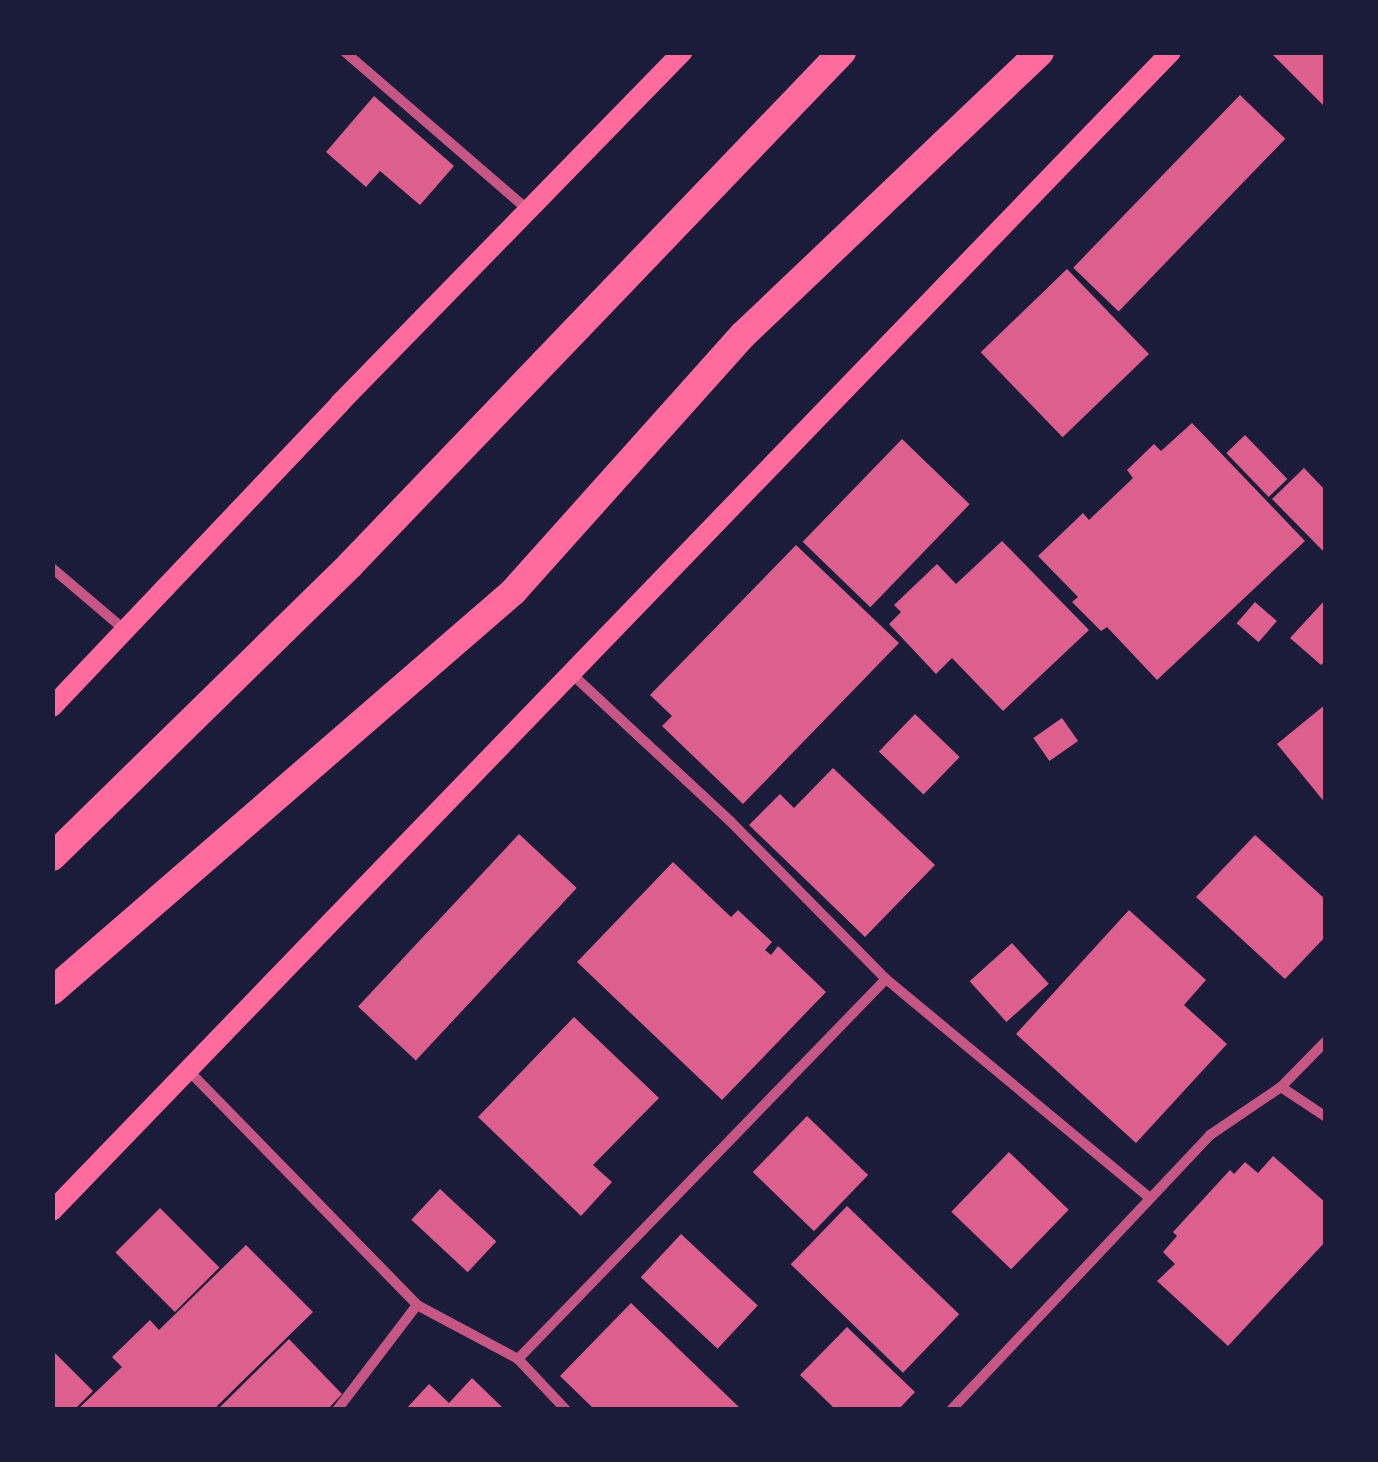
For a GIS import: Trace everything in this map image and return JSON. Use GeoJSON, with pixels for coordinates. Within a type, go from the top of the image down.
{"type":"FeatureCollection","features":[{"type":"Feature","properties":{"kind":"highway"},"geometry":{"type":"LineString","coordinates":[[52,858],[350,565],[842,52]]}},
{"type":"Feature","properties":{"kind":"highway"},"geometry":{"type":"LineString","coordinates":[[52,991],[513,592],[744,335],[1040,52]]}},
{"type":"Feature","properties":{"kind":"main road"},"geometry":{"type":"LineString","coordinates":[[52,707],[683,52]]}},
{"type":"Feature","properties":{"kind":"main road"},"geometry":{"type":"LineString","coordinates":[[52,1212],[574,676],[1171,52]]}},
{"type":"Feature","properties":{"kind":"street"},"geometry":{"type":"LineString","coordinates":[[345,52],[528,211]]}},
{"type":"Feature","properties":{"kind":"street"},"geometry":{"type":"LineString","coordinates":[[52,568],[126,632]]}},
{"type":"Feature","properties":{"kind":"street"},"geometry":{"type":"LineString","coordinates":[[574,676],[730,821],[886,979],[1149,1197]]}},
{"type":"Feature","properties":{"kind":"street"},"geometry":{"type":"LineString","coordinates":[[518,1360],[886,979]]}},
{"type":"Feature","properties":{"kind":"street"},"geometry":{"type":"LineString","coordinates":[[951,1410],[1210,1135],[1281,1086],[1326,1041]]}},
{"type":"Feature","properties":{"kind":"street"},"geometry":{"type":"LineString","coordinates":[[187,1070],[417,1305],[518,1360],[566,1410]]}},
{"type":"Feature","properties":{"kind":"street"},"geometry":{"type":"LineString","coordinates":[[1281,1086],[1326,1117]]}},
{"type":"Feature","properties":{"kind":"street"},"geometry":{"type":"LineString","coordinates":[[337,1410],[417,1305]]}},
{"type":"Feature","properties":{"kind":"building"},"geometry":{"type":"Polygon","coordinates":[[[1326,52],[1326,108],[1273,55],[1326,52]]]}},
{"type":"Feature","properties":{"kind":"building"},"geometry":{"type":"Polygon","coordinates":[[[1240,95],[1285,139],[1119,311],[1073,268],[1240,95]]]}},
{"type":"Feature","properties":{"kind":"building"},"geometry":{"type":"Polygon","coordinates":[[[374,96],[454,166],[420,205],[380,171],[366,187],[326,152],[374,96]]]}},
{"type":"Feature","properties":{"kind":"building"},"geometry":{"type":"Polygon","coordinates":[[[1067,269],[1149,354],[1063,437],[981,352],[1067,269]]]}},
{"type":"Feature","properties":{"kind":"building"},"geometry":{"type":"Polygon","coordinates":[[[1192,423],[1305,541],[1157,680],[1107,627],[1101,631],[1072,602],[1078,597],[1038,556],[1083,513],[1089,520],[1133,478],[1127,470],[1154,444],[1161,451],[1192,423]]]}},
{"type":"Feature","properties":{"kind":"building"},"geometry":{"type":"Polygon","coordinates":[[[1245,435],[1287,479],[1269,497],[1226,453],[1245,435]]]}},
{"type":"Feature","properties":{"kind":"building"},"geometry":{"type":"Polygon","coordinates":[[[902,439],[970,504],[870,607],[803,542],[902,439]]]}},
{"type":"Feature","properties":{"kind":"building"},"geometry":{"type":"Polygon","coordinates":[[[1304,468],[1326,491],[1326,554],[1272,499],[1304,468]]]}},
{"type":"Feature","properties":{"kind":"building"},"geometry":{"type":"Polygon","coordinates":[[[1002,541],[1089,630],[1003,711],[952,658],[936,674],[889,624],[901,612],[894,605],[937,564],[956,584],[1002,541]]]}},
{"type":"Feature","properties":{"kind":"building"},"geometry":{"type":"Polygon","coordinates":[[[796,545],[899,643],[743,804],[662,726],[672,716],[650,695],[796,545]]]}},
{"type":"Feature","properties":{"kind":"building"},"geometry":{"type":"Polygon","coordinates":[[[1326,599],[1326,660],[1321,665],[1290,638],[1326,599]]]}},
{"type":"Feature","properties":{"kind":"building"},"geometry":{"type":"Polygon","coordinates":[[[1255,602],[1277,621],[1259,642],[1237,623],[1255,602]]]}},
{"type":"Feature","properties":{"kind":"building"},"geometry":{"type":"Polygon","coordinates":[[[1326,704],[1326,804],[1277,744],[1326,704]]]}},
{"type":"Feature","properties":{"kind":"building"},"geometry":{"type":"Polygon","coordinates":[[[915,714],[960,757],[923,794],[879,751],[915,714]]]}},
{"type":"Feature","properties":{"kind":"building"},"geometry":{"type":"Polygon","coordinates":[[[1062,718],[1078,741],[1049,761],[1033,738],[1062,718]]]}},
{"type":"Feature","properties":{"kind":"building"},"geometry":{"type":"Polygon","coordinates":[[[833,768],[935,865],[865,937],[749,825],[780,794],[794,808],[833,768]]]}},
{"type":"Feature","properties":{"kind":"building"},"geometry":{"type":"Polygon","coordinates":[[[519,834],[577,888],[416,1060],[358,1007],[519,834]]]}},
{"type":"Feature","properties":{"kind":"building"},"geometry":{"type":"Polygon","coordinates":[[[1255,835],[1326,900],[1326,936],[1285,979],[1196,897],[1255,835]]]}},
{"type":"Feature","properties":{"kind":"building"},"geometry":{"type":"Polygon","coordinates":[[[673,862],[731,917],[738,910],[772,942],[765,950],[771,955],[778,946],[826,992],[722,1100],[577,962],[673,862]]]}},
{"type":"Feature","properties":{"kind":"building"},"geometry":{"type":"Polygon","coordinates":[[[1129,910],[1206,980],[1184,1005],[1227,1044],[1136,1143],[1016,1034],[1129,910]]]}},
{"type":"Feature","properties":{"kind":"building"},"geometry":{"type":"Polygon","coordinates":[[[1012,943],[1049,984],[1006,1022],[970,981],[1012,943]]]}},
{"type":"Feature","properties":{"kind":"building"},"geometry":{"type":"Polygon","coordinates":[[[574,1017],[659,1098],[593,1165],[612,1182],[581,1216],[478,1117],[574,1017]]]}},
{"type":"Feature","properties":{"kind":"building"},"geometry":{"type":"Polygon","coordinates":[[[807,1116],[868,1175],[814,1231],[753,1172],[807,1116]]]}},
{"type":"Feature","properties":{"kind":"building"},"geometry":{"type":"Polygon","coordinates":[[[1009,1152],[1069,1210],[1011,1269],[951,1212],[1009,1152]]]}},
{"type":"Feature","properties":{"kind":"building"},"geometry":{"type":"Polygon","coordinates":[[[1273,1156],[1326,1203],[1326,1241],[1228,1346],[1157,1281],[1175,1264],[1163,1252],[1177,1236],[1173,1232],[1230,1170],[1234,1174],[1245,1162],[1258,1173],[1273,1156]]]}},
{"type":"Feature","properties":{"kind":"building"},"geometry":{"type":"Polygon","coordinates":[[[440,1189],[496,1242],[468,1272],[411,1220],[440,1189]]]}},
{"type":"Feature","properties":{"kind":"building"},"geometry":{"type":"Polygon","coordinates":[[[847,1206],[959,1314],[903,1373],[791,1264],[847,1206]]]}},
{"type":"Feature","properties":{"kind":"building"},"geometry":{"type":"Polygon","coordinates":[[[160,1208],[219,1267],[175,1312],[115,1253],[160,1208]]]}},
{"type":"Feature","properties":{"kind":"building"},"geometry":{"type":"Polygon","coordinates":[[[681,1234],[758,1306],[718,1349],[641,1277],[681,1234]]]}},
{"type":"Feature","properties":{"kind":"building"},"geometry":{"type":"Polygon","coordinates":[[[246,1245],[313,1312],[213,1410],[77,1410],[122,1367],[112,1357],[150,1320],[159,1330],[246,1245]]]}},
{"type":"Feature","properties":{"kind":"building"},"geometry":{"type":"Polygon","coordinates":[[[631,1303],[742,1410],[595,1410],[560,1376],[631,1303]]]}},
{"type":"Feature","properties":{"kind":"building"},"geometry":{"type":"Polygon","coordinates":[[[847,1327],[915,1392],[898,1410],[836,1410],[800,1375],[847,1327]]]}},
{"type":"Feature","properties":{"kind":"building"},"geometry":{"type":"Polygon","coordinates":[[[289,1339],[342,1394],[327,1410],[217,1410],[289,1339]]]}},
{"type":"Feature","properties":{"kind":"building"},"geometry":{"type":"Polygon","coordinates":[[[52,1350],[93,1391],[74,1410],[52,1410],[52,1350]]]}},
{"type":"Feature","properties":{"kind":"building"},"geometry":{"type":"Polygon","coordinates":[[[472,1378],[505,1410],[405,1410],[429,1384],[449,1403],[472,1378]]]}}]}
